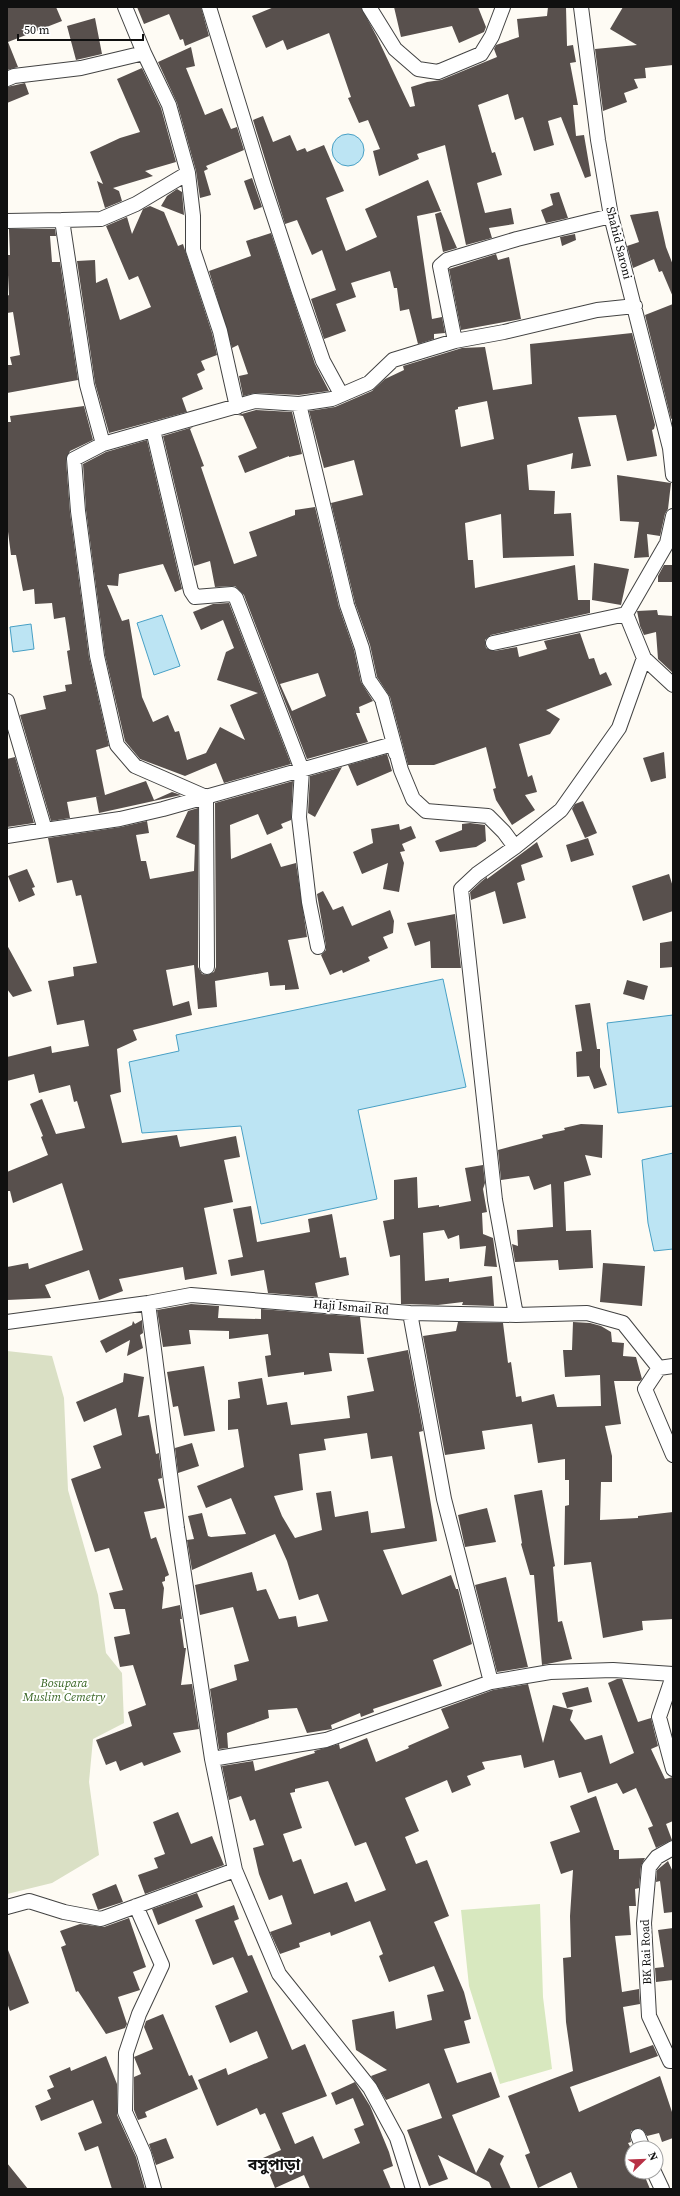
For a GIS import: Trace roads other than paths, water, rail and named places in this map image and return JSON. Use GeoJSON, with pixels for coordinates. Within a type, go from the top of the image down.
{"type":"FeatureCollection","features":[{"type":"Feature","properties":{"kind":"street"},"geometry":{"type":"LineString","coordinates":[[125,7],[144,53],[169,105],[188,172],[193,216],[194,250],[220,331],[237,407]]}},
{"type":"Feature","properties":{"kind":"street"},"geometry":{"type":"LineString","coordinates":[[209,7],[261,176],[298,289],[323,361],[341,394]]}},
{"type":"Feature","properties":{"kind":"street"},"geometry":{"type":"LineString","coordinates":[[369,7],[395,49],[418,69],[438,72],[481,54],[492,36],[503,7]]}},
{"type":"Feature","properties":{"kind":"street","name":"Shahid Saroni"},"geometry":{"type":"LineString","coordinates":[[581,7],[597,133],[611,216],[670,448],[673,475]]}},
{"type":"Feature","properties":{"kind":"street"},"geometry":{"type":"LineString","coordinates":[[7,79],[14,76],[81,68],[144,53]]}},
{"type":"Feature","properties":{"kind":"street"},"geometry":{"type":"LineString","coordinates":[[7,221],[101,220],[136,204],[188,172]]}},
{"type":"Feature","properties":{"kind":"street"},"geometry":{"type":"LineString","coordinates":[[455,341],[440,266],[447,260],[524,237],[611,216]]}},
{"type":"Feature","properties":{"kind":"street"},"geometry":{"type":"LineString","coordinates":[[62,220],[86,385],[103,444]]}},
{"type":"Feature","properties":{"kind":"street"},"geometry":{"type":"LineString","coordinates":[[206,797],[135,766],[117,746],[97,656],[78,511],[74,459],[103,444],[256,401],[299,404],[332,399],[368,383],[393,360],[455,341],[504,332],[597,310],[635,306]]}},
{"type":"Feature","properties":{"kind":"street"},"geometry":{"type":"LineString","coordinates":[[299,404],[347,605],[362,648],[369,680],[382,699],[388,717],[401,770]]}},
{"type":"Feature","properties":{"kind":"street"},"geometry":{"type":"LineString","coordinates":[[153,430],[191,591],[195,597],[232,594],[236,598],[302,770],[299,817],[309,902],[318,947]]}},
{"type":"Feature","properties":{"kind":"street"},"geometry":{"type":"LineString","coordinates":[[493,643],[626,614],[667,542],[673,516]]}},
{"type":"Feature","properties":{"kind":"street"},"geometry":{"type":"LineString","coordinates":[[626,614],[644,658],[673,686]]}},
{"type":"Feature","properties":{"kind":"street"},"geometry":{"type":"LineString","coordinates":[[516,1315],[494,1193],[461,889],[477,874],[515,847],[561,810],[619,728],[644,658]]}},
{"type":"Feature","properties":{"kind":"street"},"geometry":{"type":"LineString","coordinates":[[7,701],[45,830]]}},
{"type":"Feature","properties":{"kind":"street"},"geometry":{"type":"LineString","coordinates":[[7,836],[120,819],[206,797],[393,744],[401,770],[413,799],[426,811],[488,816],[504,832],[515,847]]}},
{"type":"Feature","properties":{"kind":"street"},"geometry":{"type":"LineString","coordinates":[[206,797],[208,967]]}},
{"type":"Feature","properties":{"kind":"street","name":"Haji Ismail Rd"},"geometry":{"type":"LineString","coordinates":[[7,1322],[148,1303],[191,1295],[410,1313],[516,1315],[587,1313],[623,1323],[666,1367]]}},
{"type":"Feature","properties":{"kind":"street"},"geometry":{"type":"LineString","coordinates":[[148,1303],[177,1528],[212,1758],[235,1870],[278,1974],[370,2088],[396,2138],[413,2189]]}},
{"type":"Feature","properties":{"kind":"street"},"geometry":{"type":"LineString","coordinates":[[410,1313],[444,1499],[491,1682]]}},
{"type":"Feature","properties":{"kind":"street"},"geometry":{"type":"LineString","coordinates":[[666,1367],[645,1389],[673,1455]]}},
{"type":"Feature","properties":{"kind":"street"},"geometry":{"type":"LineString","coordinates":[[212,1758],[326,1740],[491,1682],[550,1672],[613,1670],[673,1675],[659,1717],[673,1769]]}},
{"type":"Feature","properties":{"kind":"street","name":"BK Rai Road"},"geometry":{"type":"LineString","coordinates":[[673,1848],[657,1857],[648,1867],[644,1923],[649,2016],[670,2061],[673,2061]]}},
{"type":"Feature","properties":{"kind":"street"},"geometry":{"type":"LineString","coordinates":[[7,1907],[29,1901],[64,1912],[101,1919],[235,1870]]}},
{"type":"Feature","properties":{"kind":"street"},"geometry":{"type":"LineString","coordinates":[[136,1906],[162,1965],[139,2014],[126,2053],[125,2112],[144,2154],[154,2189]]}},
{"type":"Feature","properties":{"kind":"water"},"geometry":{"type":"Polygon","coordinates":[[[345,134],[351,134],[360,138],[364,150],[360,162],[351,166],[345,166],[336,162],[332,153],[332,147],[336,138],[345,134]]]}},
{"type":"Feature","properties":{"kind":"water"},"geometry":{"type":"Polygon","coordinates":[[[162,615],[180,666],[154,675],[137,623],[162,615]]]}},
{"type":"Feature","properties":{"kind":"water"},"geometry":{"type":"Polygon","coordinates":[[[31,624],[34,649],[13,652],[10,627],[31,624]]]}},
{"type":"Feature","properties":{"kind":"water"},"geometry":{"type":"Polygon","coordinates":[[[443,979],[466,1087],[358,1110],[377,1199],[261,1224],[241,1126],[142,1133],[129,1062],[179,1051],[176,1035],[443,979]]]}},
{"type":"Feature","properties":{"kind":"water"},"geometry":{"type":"Polygon","coordinates":[[[673,1015],[673,1106],[618,1113],[607,1023],[673,1015]]]}},
{"type":"Feature","properties":{"kind":"water"},"geometry":{"type":"Polygon","coordinates":[[[673,1153],[673,1249],[654,1251],[648,1223],[642,1160],[673,1153]]]}},
{"type":"Feature","properties":{"kind":"district","name":"বসুপাড়া"},"geometry":{"type":"Point","coordinates":[274,2164]}},
{"type":"Feature","properties":{"kind":"park label","name":"Bosupara Muslim Cemetry"},"geometry":{"type":"Point","coordinates":[64,1690]}}]}
